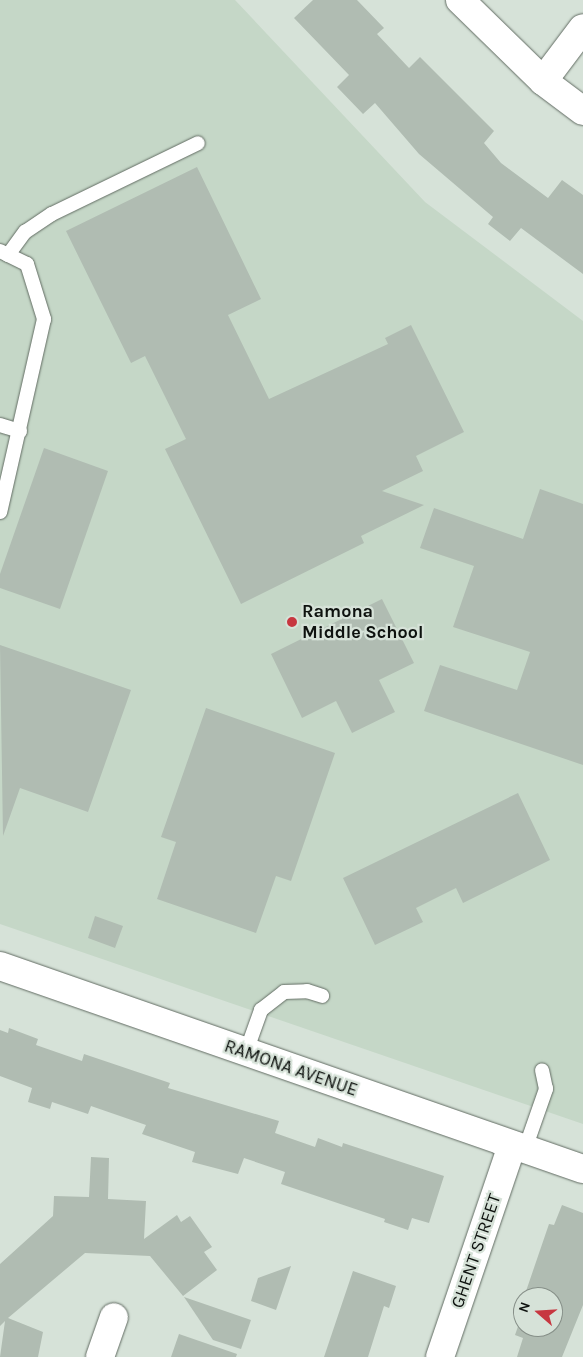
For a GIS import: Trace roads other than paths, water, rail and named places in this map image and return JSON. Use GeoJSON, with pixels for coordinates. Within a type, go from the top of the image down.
{"type":"FeatureCollection","features":[{"type":"Feature","properties":{"kind":"street"},"geometry":{"type":"LineString","coordinates":[[460,0],[543,81],[583,111]]}},
{"type":"Feature","properties":{"kind":"street"},"geometry":{"type":"LineString","coordinates":[[543,81],[583,28]]}},
{"type":"Feature","properties":{"kind":"street","name":"RAMONA AVENUE"},"geometry":{"type":"LineString","coordinates":[[0,966],[583,1169]]}},
{"type":"Feature","properties":{"kind":"street","name":"GHENT STREET"},"geometry":{"type":"LineString","coordinates":[[440,1357],[519,1147]]}},
{"type":"Feature","properties":{"kind":"street"},"geometry":{"type":"LineString","coordinates":[[100,1357],[114,1317]]}},
{"type":"Feature","properties":{"kind":"lane"},"geometry":{"type":"LineString","coordinates":[[0,512],[44,319],[27,264],[4,253],[25,232],[52,214],[198,143]]}},
{"type":"Feature","properties":{"kind":"lane"},"geometry":{"type":"LineString","coordinates":[[0,425],[20,431]]}},
{"type":"Feature","properties":{"kind":"lane"},"geometry":{"type":"LineString","coordinates":[[246,1052],[262,1010],[284,992],[307,991],[322,996]]}},
{"type":"Feature","properties":{"kind":"lane"},"geometry":{"type":"LineString","coordinates":[[519,1147],[546,1089],[542,1070]]}},
{"type":"Feature","properties":{"kind":"place","name":"Ramona Middle School"},"geometry":{"type":"Point","coordinates":[292,622]}}]}
